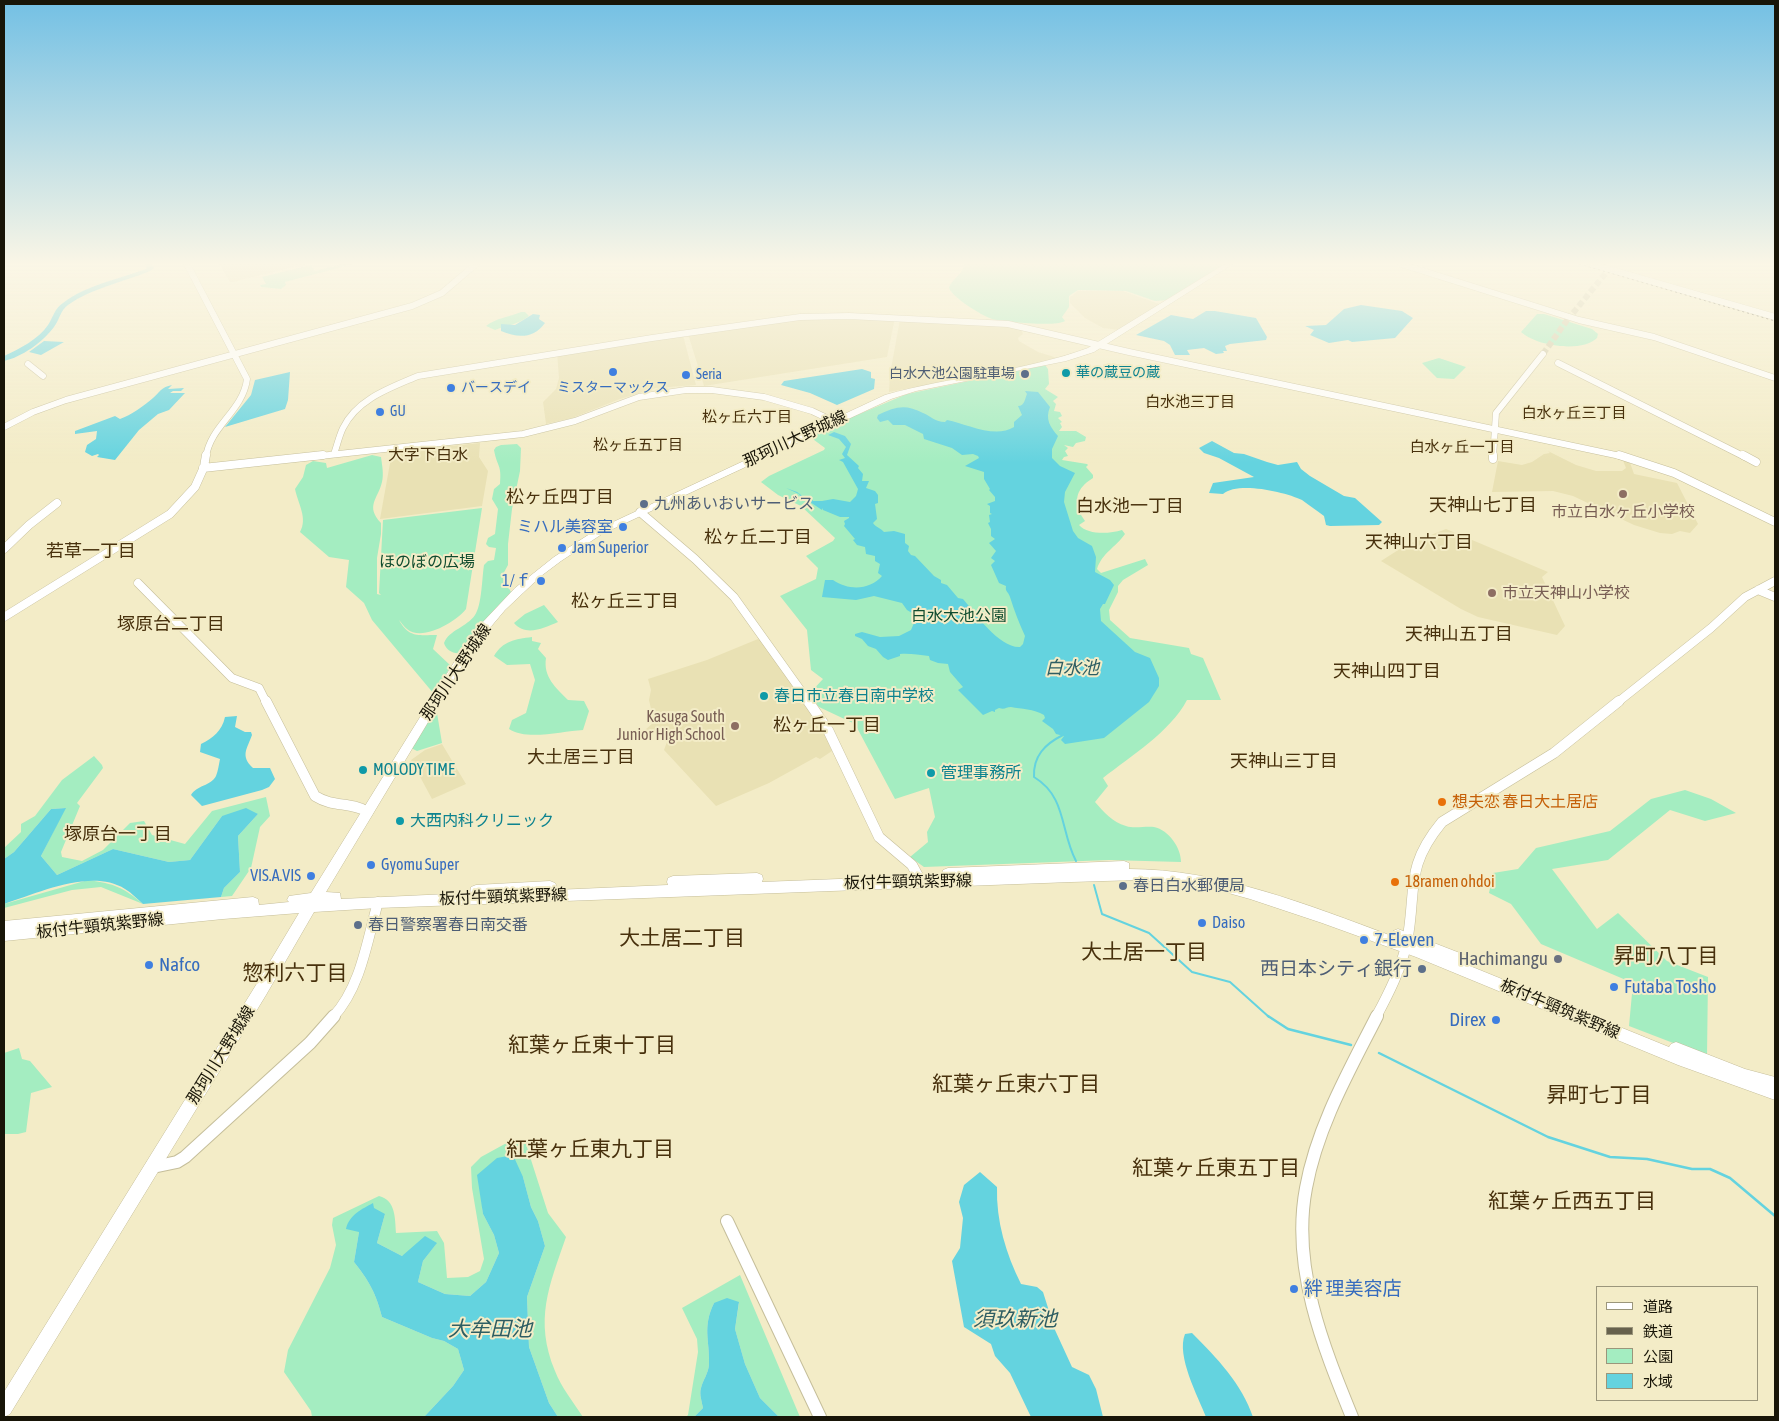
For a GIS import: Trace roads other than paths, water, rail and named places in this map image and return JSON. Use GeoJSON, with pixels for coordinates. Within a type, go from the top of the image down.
{"type":"FeatureCollection","features":[{"type":"Feature","properties":{"kind":"main road","name":"那珂川大野城線"},"geometry":{"type":"LineString","coordinates":[[4,1408],[153,1167],[462,656],[498,610],[532,578],[564,554],[593,536],[640,512],[833,422],[900,393],[1066,359],[1100,346],[1125,330]]}},
{"type":"Feature","properties":{"kind":"main road","name":"板付牛頸筑紫野線"},"geometry":{"type":"LineString","coordinates":[[4,927],[223,905],[724,880],[918,876],[1068,868],[1129,867],[1177,870],[1209,875],[1260,890],[1407,942],[1705,1061],[1775,1084]]}},
{"type":"Feature","properties":{"kind":"main road","name":"板付牛頸筑紫野線"},"geometry":{"type":"LineString","coordinates":[[4,935],[312,902],[378,902],[813,884],[1134,874],[1176,877],[1208,882],[1265,898],[1407,942],[1706,1070],[1775,1093]]}},
{"type":"Feature","properties":{"kind":"street"},"geometry":{"type":"LineString","coordinates":[[4,617],[170,514],[190,495],[204,468],[207,447],[210,441],[244,394],[246,379],[222,330]]}},
{"type":"Feature","properties":{"kind":"street"},"geometry":{"type":"LineString","coordinates":[[4,427],[33,412],[66,400],[322,330]]}},
{"type":"Feature","properties":{"kind":"street"},"geometry":{"type":"LineString","coordinates":[[334,454],[342,427],[354,411],[372,396],[409,379],[463,368],[702,330]]}},
{"type":"Feature","properties":{"kind":"street"},"geometry":{"type":"LineString","coordinates":[[1034,330],[1100,346],[1623,456],[1650,463],[1691,480],[1775,522]]}},
{"type":"Feature","properties":{"kind":"street"},"geometry":{"type":"LineString","coordinates":[[1624,330],[1654,337],[1775,378]]}},
{"type":"Feature","properties":{"kind":"street"},"geometry":{"type":"LineString","coordinates":[[1493,459],[1496,413],[1543,354]]}},
{"type":"Feature","properties":{"kind":"street"},"geometry":{"type":"LineString","coordinates":[[1558,362],[1756,462]]}},
{"type":"Feature","properties":{"kind":"street"},"geometry":{"type":"LineString","coordinates":[[28,364],[43,376]]}},
{"type":"Feature","properties":{"kind":"street"},"geometry":{"type":"LineString","coordinates":[[204,468],[523,434],[562,426],[638,397],[671,391],[756,394],[795,404],[833,422]]}},
{"type":"Feature","properties":{"kind":"street"},"geometry":{"type":"LineString","coordinates":[[4,549],[29,524],[57,503]]}},
{"type":"Feature","properties":{"kind":"street"},"geometry":{"type":"LineString","coordinates":[[640,512],[718,581],[746,611],[828,730],[876,832],[887,845],[912,865],[918,876]]}},
{"type":"Feature","properties":{"kind":"street"},"geometry":{"type":"LineString","coordinates":[[1352,1417],[1324,1348],[1310,1291],[1304,1252],[1306,1191],[1317,1147],[1345,1078],[1385,999],[1407,942],[1410,901],[1420,852],[1431,833],[1442,822],[1554,753],[1711,628],[1745,597],[1775,581]]}},
{"type":"Feature","properties":{"kind":"street"},"geometry":{"type":"LineString","coordinates":[[138,583],[232,678],[259,688],[315,796],[326,803],[360,807],[368,812]]}},
{"type":"Feature","properties":{"kind":"street"},"geometry":{"type":"LineString","coordinates":[[1758,590],[1775,597]]}},
{"type":"Feature","properties":{"kind":"street"},"geometry":{"type":"LineString","coordinates":[[153,1167],[177,1162],[185,1156],[310,1043],[332,1020],[357,978],[378,902]]}},
{"type":"Feature","properties":{"kind":"street"},"geometry":{"type":"LineString","coordinates":[[727,1221],[820,1417]]}},
{"type":"Feature","properties":{"kind":"water"},"geometry":{"type":"Polygon","coordinates":[[[501,330],[537,330],[525,336],[501,330]]]}},
{"type":"Feature","properties":{"kind":"water"},"geometry":{"type":"Polygon","coordinates":[[[1144,330],[1263,330],[1267,337],[1266,340],[1230,344],[1225,346],[1227,351],[1223,351],[1224,353],[1216,354],[1204,348],[1187,350],[1190,355],[1175,355],[1170,345],[1164,341],[1136,335],[1144,330]]]}},
{"type":"Feature","properties":{"kind":"water"},"geometry":{"type":"Polygon","coordinates":[[[1314,330],[1402,330],[1395,338],[1352,342],[1348,340],[1329,343],[1310,335],[1314,330]]]}},
{"type":"Feature","properties":{"kind":"water"},"geometry":{"type":"Polygon","coordinates":[[[44,341],[64,342],[41,355],[29,352],[44,341]]]}},
{"type":"Feature","properties":{"kind":"water"},"geometry":{"type":"Polygon","coordinates":[[[862,369],[871,372],[871,378],[875,379],[874,389],[837,405],[810,393],[781,385],[784,381],[862,369]]]}},
{"type":"Feature","properties":{"kind":"water"},"geometry":{"type":"Polygon","coordinates":[[[290,372],[288,400],[285,409],[225,427],[251,395],[255,380],[290,372]]]}},
{"type":"Feature","properties":{"kind":"water"},"geometry":{"type":"Polygon","coordinates":[[[172,385],[168,389],[184,388],[181,391],[170,393],[185,393],[169,410],[158,414],[139,430],[115,460],[97,457],[98,454],[92,456],[85,452],[87,445],[96,439],[97,431],[75,434],[75,431],[115,416],[120,419],[133,413],[163,388],[172,385]]]}},
{"type":"Feature","properties":{"kind":"water","name":"白水池"},"geometry":{"type":"Polygon","coordinates":[[[1025,391],[1038,392],[1050,407],[1049,423],[1058,436],[1052,449],[1052,458],[1060,466],[1075,473],[1065,492],[1064,502],[1073,531],[1078,538],[1092,546],[1096,557],[1095,572],[1110,580],[1114,585],[1105,604],[1100,609],[1101,621],[1135,652],[1150,658],[1159,678],[1159,686],[1149,702],[1104,738],[1065,744],[1061,740],[1064,736],[1056,734],[1053,729],[1042,721],[1045,718],[1044,715],[1028,710],[1011,707],[999,708],[995,712],[992,711],[983,715],[958,690],[963,687],[950,672],[948,664],[930,660],[929,656],[910,654],[900,654],[900,656],[888,660],[876,649],[868,646],[862,639],[855,636],[855,634],[862,632],[880,637],[899,636],[911,630],[917,616],[907,610],[902,603],[874,596],[856,600],[822,597],[825,580],[833,580],[839,584],[852,587],[872,584],[882,576],[878,573],[880,564],[875,561],[875,556],[866,554],[865,547],[857,545],[853,540],[855,539],[844,526],[844,521],[849,517],[840,517],[823,510],[823,508],[822,510],[802,499],[799,494],[786,488],[797,492],[805,498],[811,498],[813,501],[833,499],[850,502],[856,496],[858,489],[843,462],[839,460],[845,458],[842,454],[846,447],[839,439],[828,435],[834,432],[845,436],[851,444],[847,455],[859,466],[858,468],[863,474],[862,481],[869,481],[866,488],[875,491],[878,495],[878,503],[875,504],[877,519],[873,523],[884,532],[894,531],[905,534],[905,543],[909,546],[908,551],[911,555],[915,556],[934,576],[941,580],[941,583],[947,585],[958,598],[963,599],[996,636],[1012,646],[1020,647],[1025,636],[1006,591],[1006,586],[999,583],[991,565],[995,561],[991,558],[996,551],[989,543],[995,539],[991,536],[991,529],[988,523],[990,522],[989,515],[992,514],[990,513],[990,506],[987,504],[995,501],[995,497],[984,479],[984,472],[965,466],[979,458],[978,456],[973,454],[962,455],[952,448],[924,439],[923,434],[905,425],[893,425],[888,420],[880,422],[877,418],[878,415],[890,410],[906,407],[942,422],[947,420],[998,432],[1014,427],[1014,422],[1022,415],[1018,406],[1024,402],[1027,394],[1025,391]]]}},
{"type":"Feature","properties":{"kind":"water"},"geometry":{"type":"Polygon","coordinates":[[[1212,441],[1234,453],[1244,454],[1278,465],[1297,462],[1301,469],[1310,476],[1344,496],[1355,498],[1382,522],[1379,525],[1326,525],[1324,516],[1302,500],[1262,489],[1239,488],[1223,494],[1209,493],[1213,483],[1254,477],[1219,458],[1204,453],[1199,448],[1212,441]]]}},
{"type":"Feature","properties":{"kind":"water"},"geometry":{"type":"Polygon","coordinates":[[[237,716],[235,727],[245,732],[251,732],[252,735],[246,752],[249,764],[253,768],[270,768],[275,779],[269,787],[262,790],[202,806],[191,795],[214,779],[220,759],[200,752],[201,744],[216,734],[222,726],[225,717],[237,716]]]}},
{"type":"Feature","properties":{"kind":"water"},"geometry":{"type":"Polygon","coordinates":[[[66,808],[41,856],[57,875],[113,849],[169,862],[190,860],[222,816],[246,808],[258,814],[238,836],[240,872],[224,888],[221,897],[143,904],[125,889],[111,883],[97,881],[65,884],[4,904],[4,859],[14,852],[51,809],[66,808]]]}},
{"type":"Feature","properties":{"kind":"water","name":"大牟田池"},"geometry":{"type":"Polygon","coordinates":[[[513,1155],[523,1177],[545,1246],[527,1297],[529,1347],[549,1403],[558,1417],[424,1417],[453,1386],[464,1370],[458,1349],[444,1341],[432,1338],[382,1317],[371,1288],[354,1262],[359,1232],[346,1229],[356,1213],[373,1203],[374,1208],[385,1214],[377,1243],[402,1256],[425,1236],[437,1243],[423,1261],[418,1282],[445,1294],[470,1296],[486,1282],[499,1253],[494,1235],[483,1214],[477,1175],[497,1158],[513,1155]]]}},
{"type":"Feature","properties":{"kind":"water","name":"須玖新池"},"geometry":{"type":"Polygon","coordinates":[[[980,1172],[997,1187],[1000,1225],[1011,1261],[1021,1284],[1037,1287],[1043,1292],[1055,1330],[1072,1367],[1089,1375],[1096,1389],[1103,1417],[1031,1417],[1010,1373],[995,1356],[991,1344],[964,1327],[952,1261],[960,1248],[963,1218],[959,1202],[964,1185],[980,1172]]]}},
{"type":"Feature","properties":{"kind":"water"},"geometry":{"type":"Polygon","coordinates":[[[727,1298],[739,1302],[735,1329],[745,1364],[760,1398],[779,1417],[694,1417],[703,1408],[700,1390],[709,1365],[707,1327],[710,1312],[714,1303],[727,1298]]]}},
{"type":"Feature","properties":{"kind":"water"},"geometry":{"type":"Polygon","coordinates":[[[1192,1333],[1219,1362],[1235,1383],[1242,1393],[1253,1417],[1206,1417],[1189,1376],[1183,1353],[1185,1334],[1192,1333]]]}},
{"type":"Feature","properties":{"kind":"waterway"},"geometry":{"type":"LineString","coordinates":[[4,359],[36,341],[47,330]]}},
{"type":"Feature","properties":{"kind":"waterway"},"geometry":{"type":"LineString","coordinates":[[1063,735],[1051,742],[1041,752],[1034,770],[1034,777],[1045,785],[1058,804],[1067,838],[1076,861]]}},
{"type":"Feature","properties":{"kind":"waterway"},"geometry":{"type":"LineString","coordinates":[[1094,885],[1102,914],[1149,933],[1192,972],[1230,982],[1269,1017]]}},
{"type":"Feature","properties":{"kind":"waterway"},"geometry":{"type":"LineString","coordinates":[[1268,1016],[1288,1029],[1351,1045]]}},
{"type":"Feature","properties":{"kind":"waterway"},"geometry":{"type":"LineString","coordinates":[[1379,1053],[1548,1137],[1610,1157],[1647,1159],[1692,1169],[1710,1169],[1730,1178],[1775,1216]]}},
{"type":"Feature","properties":{"kind":"tunnel"},"geometry":{"type":"LineString","coordinates":[[1543,354],[1560,330]]}},
{"type":"Feature","properties":{"kind":"place","name":"ミスターマックス"},"geometry":{"type":"Point","coordinates":[613,372]}},
{"type":"Feature","properties":{"kind":"place","name":"華の蔵豆の蔵"},"geometry":{"type":"Point","coordinates":[1066,373]}},
{"type":"Feature","properties":{"kind":"place","name":"白水大池公園駐車場"},"geometry":{"type":"Point","coordinates":[1025,374]}},
{"type":"Feature","properties":{"kind":"place","name":"Seria"},"geometry":{"type":"Point","coordinates":[686,375]}},
{"type":"Feature","properties":{"kind":"place","name":"バースデイ"},"geometry":{"type":"Point","coordinates":[451,388]}},
{"type":"Feature","properties":{"kind":"place","name":"GU"},"geometry":{"type":"Point","coordinates":[380,412]}},
{"type":"Feature","properties":{"kind":"place","name":"市立白水ヶ丘小学校"},"geometry":{"type":"Point","coordinates":[1623,494]}},
{"type":"Feature","properties":{"kind":"place","name":"九州あいおいサービス"},"geometry":{"type":"Point","coordinates":[644,504]}},
{"type":"Feature","properties":{"kind":"place","name":"ミハル美容室"},"geometry":{"type":"Point","coordinates":[623,527]}},
{"type":"Feature","properties":{"kind":"place","name":"Jam Superior"},"geometry":{"type":"Point","coordinates":[562,548]}},
{"type":"Feature","properties":{"kind":"place","name":"1/ｆ"},"geometry":{"type":"Point","coordinates":[541,581]}},
{"type":"Feature","properties":{"kind":"place","name":"市立天神山小学校"},"geometry":{"type":"Point","coordinates":[1492,593]}},
{"type":"Feature","properties":{"kind":"place","name":"春日市立春日南中学校"},"geometry":{"type":"Point","coordinates":[764,696]}},
{"type":"Feature","properties":{"kind":"place","name":"Kasuga South Junior High School"},"geometry":{"type":"Point","coordinates":[735,726]}},
{"type":"Feature","properties":{"kind":"place","name":"MOLODY TIME"},"geometry":{"type":"Point","coordinates":[363,770]}},
{"type":"Feature","properties":{"kind":"place","name":"管理事務所"},"geometry":{"type":"Point","coordinates":[931,773]}},
{"type":"Feature","properties":{"kind":"place","name":"想夫恋 春日大土居店"},"geometry":{"type":"Point","coordinates":[1442,802]}},
{"type":"Feature","properties":{"kind":"place","name":"大西内科クリニック"},"geometry":{"type":"Point","coordinates":[400,821]}},
{"type":"Feature","properties":{"kind":"place","name":"Gyomu Super"},"geometry":{"type":"Point","coordinates":[371,865]}},
{"type":"Feature","properties":{"kind":"place","name":"VIS.A.VIS"},"geometry":{"type":"Point","coordinates":[311,876]}},
{"type":"Feature","properties":{"kind":"place","name":"18ramen ohdoi"},"geometry":{"type":"Point","coordinates":[1395,882]}},
{"type":"Feature","properties":{"kind":"place","name":"春日白水郵便局"},"geometry":{"type":"Point","coordinates":[1123,886]}},
{"type":"Feature","properties":{"kind":"place","name":"Daiso"},"geometry":{"type":"Point","coordinates":[1202,923]}},
{"type":"Feature","properties":{"kind":"place","name":"春日警察署春日南交番"},"geometry":{"type":"Point","coordinates":[358,925]}},
{"type":"Feature","properties":{"kind":"place","name":"7-Eleven"},"geometry":{"type":"Point","coordinates":[1364,940]}},
{"type":"Feature","properties":{"kind":"place","name":"Hachimangu"},"geometry":{"type":"Point","coordinates":[1558,959]}},
{"type":"Feature","properties":{"kind":"place","name":"Nafco"},"geometry":{"type":"Point","coordinates":[149,965]}},
{"type":"Feature","properties":{"kind":"place","name":"西日本シティ銀行"},"geometry":{"type":"Point","coordinates":[1422,969]}},
{"type":"Feature","properties":{"kind":"place","name":"Futaba Tosho"},"geometry":{"type":"Point","coordinates":[1614,987]}},
{"type":"Feature","properties":{"kind":"place","name":"Direx"},"geometry":{"type":"Point","coordinates":[1496,1020]}},
{"type":"Feature","properties":{"kind":"place","name":"絆 理美容店"},"geometry":{"type":"Point","coordinates":[1294,1289]}},
{"type":"Feature","properties":{"kind":"district","name":"白水池三丁目"},"geometry":{"type":"Point","coordinates":[1190,402]}},
{"type":"Feature","properties":{"kind":"district","name":"白水ヶ丘三丁目"},"geometry":{"type":"Point","coordinates":[1574,413]}},
{"type":"Feature","properties":{"kind":"district","name":"松ヶ丘六丁目"},"geometry":{"type":"Point","coordinates":[747,417]}},
{"type":"Feature","properties":{"kind":"district","name":"松ヶ丘五丁目"},"geometry":{"type":"Point","coordinates":[638,445]}},
{"type":"Feature","properties":{"kind":"district","name":"白水ヶ丘一丁目"},"geometry":{"type":"Point","coordinates":[1462,447]}},
{"type":"Feature","properties":{"kind":"district","name":"大字下白水"},"geometry":{"type":"Point","coordinates":[428,455]}},
{"type":"Feature","properties":{"kind":"district","name":"松ヶ丘四丁目"},"geometry":{"type":"Point","coordinates":[560,497]}},
{"type":"Feature","properties":{"kind":"district","name":"天神山七丁目"},"geometry":{"type":"Point","coordinates":[1483,505]}},
{"type":"Feature","properties":{"kind":"district","name":"白水池一丁目"},"geometry":{"type":"Point","coordinates":[1130,506]}},
{"type":"Feature","properties":{"kind":"district","name":"松ヶ丘二丁目"},"geometry":{"type":"Point","coordinates":[758,537]}},
{"type":"Feature","properties":{"kind":"district","name":"天神山六丁目"},"geometry":{"type":"Point","coordinates":[1419,542]}},
{"type":"Feature","properties":{"kind":"district","name":"若草一丁目"},"geometry":{"type":"Point","coordinates":[91,551]}},
{"type":"Feature","properties":{"kind":"district","name":"松ヶ丘三丁目"},"geometry":{"type":"Point","coordinates":[625,601]}},
{"type":"Feature","properties":{"kind":"district","name":"塚原台二丁目"},"geometry":{"type":"Point","coordinates":[171,624]}},
{"type":"Feature","properties":{"kind":"district","name":"天神山五丁目"},"geometry":{"type":"Point","coordinates":[1459,634]}},
{"type":"Feature","properties":{"kind":"district","name":"天神山四丁目"},"geometry":{"type":"Point","coordinates":[1387,671]}},
{"type":"Feature","properties":{"kind":"district","name":"松ヶ丘一丁目"},"geometry":{"type":"Point","coordinates":[827,725]}},
{"type":"Feature","properties":{"kind":"district","name":"大土居三丁目"},"geometry":{"type":"Point","coordinates":[581,757]}},
{"type":"Feature","properties":{"kind":"district","name":"天神山三丁目"},"geometry":{"type":"Point","coordinates":[1284,761]}},
{"type":"Feature","properties":{"kind":"district","name":"塚原台一丁目"},"geometry":{"type":"Point","coordinates":[118,834]}},
{"type":"Feature","properties":{"kind":"district","name":"大土居二丁目"},"geometry":{"type":"Point","coordinates":[682,938]}},
{"type":"Feature","properties":{"kind":"district","name":"大土居一丁目"},"geometry":{"type":"Point","coordinates":[1144,952]}},
{"type":"Feature","properties":{"kind":"district","name":"昇町八丁目"},"geometry":{"type":"Point","coordinates":[1666,956]}},
{"type":"Feature","properties":{"kind":"district","name":"惣利六丁目"},"geometry":{"type":"Point","coordinates":[295,973]}},
{"type":"Feature","properties":{"kind":"district","name":"紅葉ヶ丘東十丁目"},"geometry":{"type":"Point","coordinates":[592,1045]}},
{"type":"Feature","properties":{"kind":"district","name":"紅葉ヶ丘東六丁目"},"geometry":{"type":"Point","coordinates":[1016,1084]}},
{"type":"Feature","properties":{"kind":"district","name":"昇町七丁目"},"geometry":{"type":"Point","coordinates":[1599,1095]}},
{"type":"Feature","properties":{"kind":"district","name":"紅葉ヶ丘東九丁目"},"geometry":{"type":"Point","coordinates":[590,1149]}},
{"type":"Feature","properties":{"kind":"district","name":"紅葉ヶ丘東五丁目"},"geometry":{"type":"Point","coordinates":[1216,1168]}},
{"type":"Feature","properties":{"kind":"district","name":"紅葉ヶ丘西五丁目"},"geometry":{"type":"Point","coordinates":[1572,1201]}},
{"type":"Feature","properties":{"kind":"park label","name":"ほのぼの広場"},"geometry":{"type":"Point","coordinates":[427,562]}},
{"type":"Feature","properties":{"kind":"park label","name":"白水大池公園"},"geometry":{"type":"Point","coordinates":[959,616]}}]}
